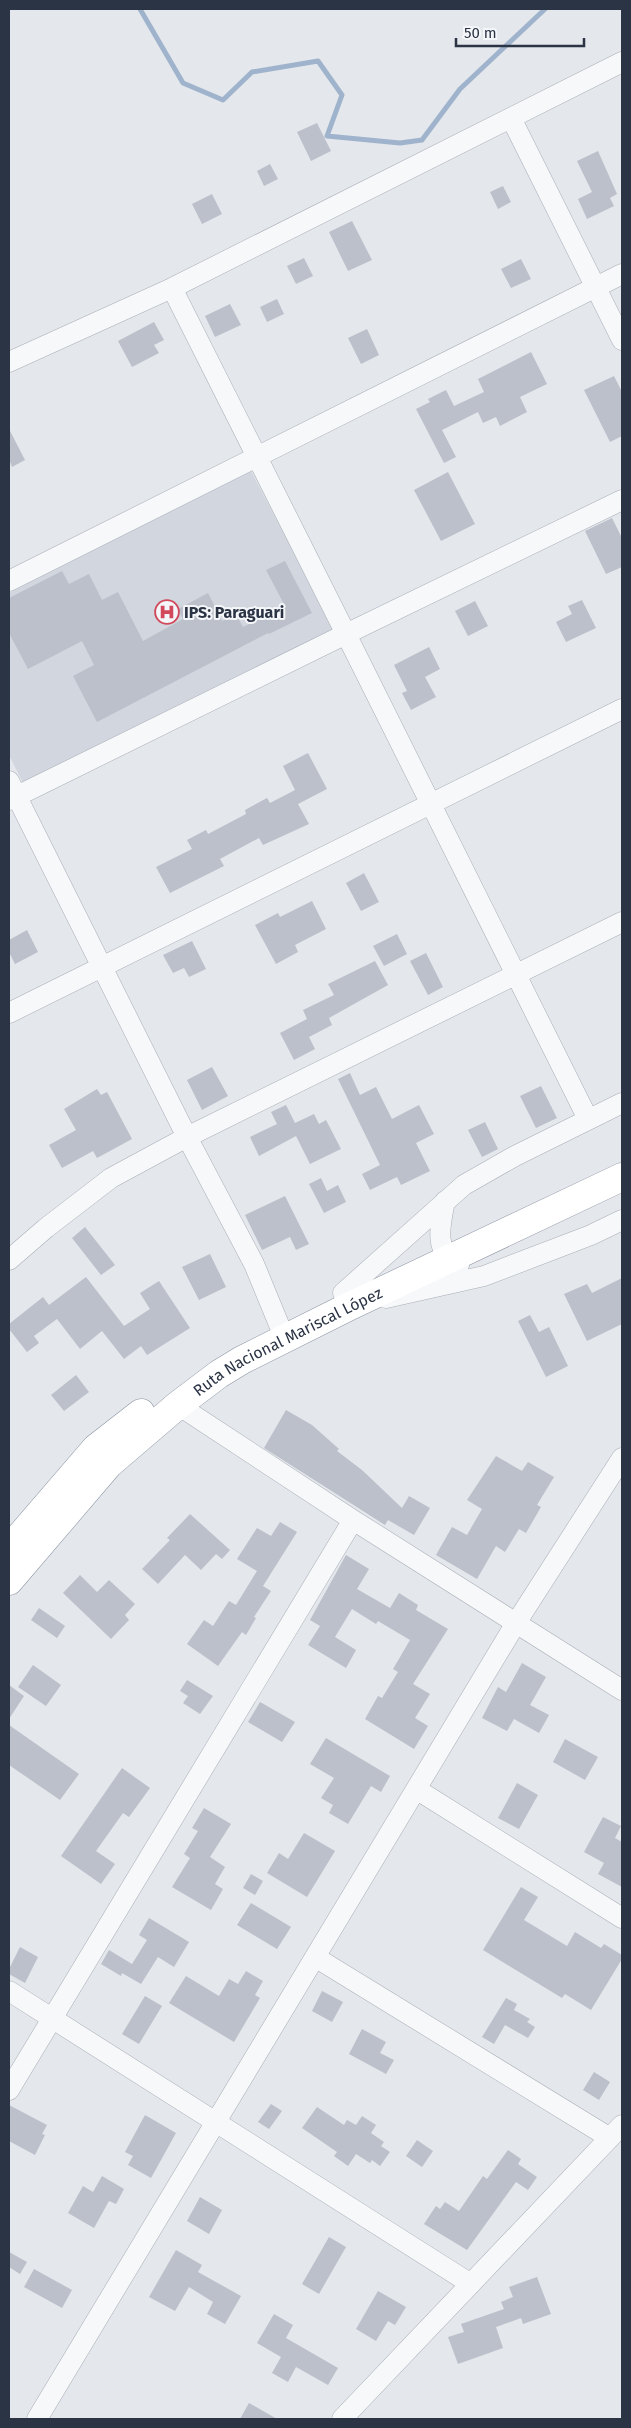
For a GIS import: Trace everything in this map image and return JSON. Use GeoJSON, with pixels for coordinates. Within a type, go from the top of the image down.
{"type":"FeatureCollection","features":[{"type":"Feature","properties":{"kind":"highway","name":"Ruta Nacional Mariscal López"},"geometry":{"type":"LineString","coordinates":[[446,1254],[622,1161]]}},
{"type":"Feature","properties":{"kind":"highway","name":"Ruta Nacional Mariscal López"},"geometry":{"type":"LineString","coordinates":[[9,1549],[96,1448],[154,1404],[210,1366],[280,1327],[622,1177]]}},
{"type":"Feature","properties":{"kind":"highway","name":"Ruta Nacional Mariscal López"},"geometry":{"type":"LineString","coordinates":[[9,1581],[109,1464],[178,1405],[242,1360],[346,1299]]}},
{"type":"Feature","properties":{"kind":"street"},"geometry":{"type":"LineString","coordinates":[[9,362],[172,288],[622,62]]}},
{"type":"Feature","properties":{"kind":"street"},"geometry":{"type":"LineString","coordinates":[[511,118],[622,340]]}},
{"type":"Feature","properties":{"kind":"street"},"geometry":{"type":"LineString","coordinates":[[9,581],[622,274]]}},
{"type":"Feature","properties":{"kind":"street"},"geometry":{"type":"LineString","coordinates":[[172,288],[588,1119]]}},
{"type":"Feature","properties":{"kind":"street"},"geometry":{"type":"LineString","coordinates":[[280,1327],[254,1264],[187,1136],[103,967],[11,792],[346,634],[622,500]]}},
{"type":"Feature","properties":{"kind":"street"},"geometry":{"type":"LineString","coordinates":[[9,1013],[622,709]]}},
{"type":"Feature","properties":{"kind":"street"},"geometry":{"type":"LineString","coordinates":[[9,1260],[46,1228],[112,1178],[187,1136],[622,922]]}},
{"type":"Feature","properties":{"kind":"street"},"geometry":{"type":"LineString","coordinates":[[346,1299],[445,1201],[464,1185],[515,1156],[622,1103]]}},
{"type":"Feature","properties":{"kind":"street"},"geometry":{"type":"LineString","coordinates":[[445,1201],[442,1219],[446,1254],[484,1276]]}},
{"type":"Feature","properties":{"kind":"street"},"geometry":{"type":"LineString","coordinates":[[346,1299],[484,1276],[591,1235],[622,1220]]}},
{"type":"Feature","properties":{"kind":"street"},"geometry":{"type":"LineString","coordinates":[[178,1405],[353,1520],[622,1690]]}},
{"type":"Feature","properties":{"kind":"street"},"geometry":{"type":"LineString","coordinates":[[38,2419],[516,1622],[622,1458]]}},
{"type":"Feature","properties":{"kind":"street"},"geometry":{"type":"LineString","coordinates":[[9,2090],[50,2018],[353,1520]]}},
{"type":"Feature","properties":{"kind":"street"},"geometry":{"type":"LineString","coordinates":[[416,1789],[622,1918]]}},
{"type":"Feature","properties":{"kind":"street"},"geometry":{"type":"LineString","coordinates":[[315,1957],[616,2131],[342,2419]]}},
{"type":"Feature","properties":{"kind":"street"},"geometry":{"type":"LineString","coordinates":[[9,1991],[471,2284]]}},
{"type":"Feature","properties":{"kind":"shaded area","name":"IPS: Paraguari"},"geometry":{"type":"Polygon","coordinates":[[[251,471],[335,630],[23,783],[9,755],[9,593],[251,471]]]}},
{"type":"Feature","properties":{"kind":"building"},"geometry":{"type":"Polygon","coordinates":[[[317,123],[331,151],[311,161],[297,132],[317,123]]]}},
{"type":"Feature","properties":{"kind":"building"},"geometry":{"type":"Polygon","coordinates":[[[598,151],[617,194],[610,198],[614,206],[587,219],[578,199],[592,192],[577,161],[598,151]]]}},
{"type":"Feature","properties":{"kind":"building"},"geometry":{"type":"Polygon","coordinates":[[[270,164],[278,179],[264,186],[257,171],[270,164]]]}},
{"type":"Feature","properties":{"kind":"building"},"geometry":{"type":"Polygon","coordinates":[[[503,186],[511,202],[498,209],[490,192],[503,186]]]}},
{"type":"Feature","properties":{"kind":"building"},"geometry":{"type":"Polygon","coordinates":[[[212,194],[222,214],[202,224],[192,204],[212,194]]]}},
{"type":"Feature","properties":{"kind":"building"},"geometry":{"type":"Polygon","coordinates":[[[352,221],[372,260],[348,271],[329,232],[352,221]]]}},
{"type":"Feature","properties":{"kind":"building"},"geometry":{"type":"Polygon","coordinates":[[[304,258],[313,276],[296,284],[287,266],[304,258]]]}},
{"type":"Feature","properties":{"kind":"building"},"geometry":{"type":"Polygon","coordinates":[[[521,259],[531,279],[511,288],[501,269],[521,259]]]}},
{"type":"Feature","properties":{"kind":"building"},"geometry":{"type":"Polygon","coordinates":[[[277,299],[284,314],[267,322],[260,307],[277,299]]]}},
{"type":"Feature","properties":{"kind":"building"},"geometry":{"type":"Polygon","coordinates":[[[230,304],[241,325],[215,337],[205,316],[230,304]]]}},
{"type":"Feature","properties":{"kind":"building"},"geometry":{"type":"Polygon","coordinates":[[[154,322],[164,340],[154,345],[159,353],[132,367],[118,341],[154,322]]]}},
{"type":"Feature","properties":{"kind":"building"},"geometry":{"type":"Polygon","coordinates":[[[367,329],[379,355],[361,364],[348,338],[367,329]]]}},
{"type":"Feature","properties":{"kind":"building"},"geometry":{"type":"Polygon","coordinates":[[[531,352],[547,384],[520,397],[527,412],[500,426],[496,417],[483,423],[478,412],[442,430],[456,457],[444,463],[416,409],[430,402],[428,399],[446,390],[454,406],[484,392],[478,379],[531,352]]]}},
{"type":"Feature","properties":{"kind":"building"},"geometry":{"type":"Polygon","coordinates":[[[614,376],[622,392],[622,436],[610,442],[584,390],[614,376]]]}},
{"type":"Feature","properties":{"kind":"building"},"geometry":{"type":"Polygon","coordinates":[[[9,429],[25,460],[12,467],[9,459],[9,429]]]}},
{"type":"Feature","properties":{"kind":"building"},"geometry":{"type":"Polygon","coordinates":[[[448,472],[475,524],[441,541],[414,490],[448,472]]]}},
{"type":"Feature","properties":{"kind":"building"},"geometry":{"type":"Polygon","coordinates":[[[612,518],[622,538],[622,567],[606,574],[585,531],[612,518]]]}},
{"type":"Feature","properties":{"kind":"building"},"geometry":{"type":"Polygon","coordinates":[[[285,561],[312,613],[268,633],[97,722],[73,676],[94,665],[82,641],[28,669],[9,633],[9,598],[62,571],[69,584],[89,574],[102,600],[118,592],[143,641],[183,619],[178,609],[208,593],[222,621],[236,614],[243,627],[285,606],[266,570],[285,561]]]}},
{"type":"Feature","properties":{"kind":"building"},"geometry":{"type":"Polygon","coordinates":[[[582,600],[596,628],[566,642],[556,622],[572,614],[568,606],[582,600]]]}},
{"type":"Feature","properties":{"kind":"building"},"geometry":{"type":"Polygon","coordinates":[[[475,601],[488,626],[468,636],[455,611],[475,601]]]}},
{"type":"Feature","properties":{"kind":"building"},"geometry":{"type":"Polygon","coordinates":[[[429,647],[440,669],[425,677],[436,697],[411,710],[402,693],[407,691],[394,665],[429,647]]]}},
{"type":"Feature","properties":{"kind":"building"},"geometry":{"type":"Polygon","coordinates":[[[308,753],[327,789],[298,804],[309,824],[263,845],[259,838],[220,859],[224,866],[170,893],[156,867],[192,849],[187,840],[206,830],[208,834],[246,814],[245,810],[267,798],[270,803],[295,790],[283,766],[308,753]]]}},
{"type":"Feature","properties":{"kind":"building"},"geometry":{"type":"Polygon","coordinates":[[[364,873],[379,902],[361,911],[346,883],[364,873]]]}},
{"type":"Feature","properties":{"kind":"building"},"geometry":{"type":"Polygon","coordinates":[[[312,901],[326,929],[295,945],[298,952],[276,964],[255,925],[278,913],[280,917],[312,901]]]}},
{"type":"Feature","properties":{"kind":"building"},"geometry":{"type":"Polygon","coordinates":[[[27,930],[38,952],[15,964],[9,952],[9,940],[27,930]]]}},
{"type":"Feature","properties":{"kind":"building"},"geometry":{"type":"Polygon","coordinates":[[[397,934],[407,954],[384,966],[373,946],[397,934]]]}},
{"type":"Feature","properties":{"kind":"building"},"geometry":{"type":"Polygon","coordinates":[[[192,941],[206,969],[189,977],[184,968],[173,973],[163,955],[192,941]]]}},
{"type":"Feature","properties":{"kind":"building"},"geometry":{"type":"Polygon","coordinates":[[[426,953],[443,987],[428,995],[410,961],[426,953]]]}},
{"type":"Feature","properties":{"kind":"building"},"geometry":{"type":"Polygon","coordinates":[[[375,961],[388,985],[329,1018],[332,1025],[309,1037],[315,1049],[294,1060],[280,1033],[307,1019],[303,1010],[334,995],[328,984],[375,961]]]}},
{"type":"Feature","properties":{"kind":"building"},"geometry":{"type":"Polygon","coordinates":[[[212,1067],[228,1096],[202,1110],[187,1080],[212,1067]]]}},
{"type":"Feature","properties":{"kind":"building"},"geometry":{"type":"Polygon","coordinates":[[[350,1073],[360,1095],[376,1087],[392,1119],[419,1105],[434,1134],[416,1143],[430,1171],[401,1185],[397,1177],[370,1190],[362,1174],[380,1165],[338,1079],[350,1073]]]}},
{"type":"Feature","properties":{"kind":"building"},"geometry":{"type":"Polygon","coordinates":[[[541,1086],[557,1118],[536,1128],[520,1096],[541,1086]]]}},
{"type":"Feature","properties":{"kind":"building"},"geometry":{"type":"Polygon","coordinates":[[[97,1089],[101,1095],[107,1092],[132,1139],[97,1158],[93,1151],[62,1168],[49,1145],[76,1130],[64,1109],[97,1089]]]}},
{"type":"Feature","properties":{"kind":"building"},"geometry":{"type":"Polygon","coordinates":[[[286,1105],[295,1123],[314,1114],[319,1124],[326,1120],[341,1149],[310,1164],[296,1136],[259,1156],[250,1137],[277,1124],[271,1112],[286,1105]]]}},
{"type":"Feature","properties":{"kind":"building"},"geometry":{"type":"Polygon","coordinates":[[[485,1122],[498,1149],[482,1157],[468,1130],[485,1122]]]}},
{"type":"Feature","properties":{"kind":"building"},"geometry":{"type":"Polygon","coordinates":[[[321,1178],[327,1191],[338,1185],[346,1202],[324,1213],[309,1184],[321,1178]]]}},
{"type":"Feature","properties":{"kind":"building"},"geometry":{"type":"Polygon","coordinates":[[[285,1196],[309,1244],[296,1250],[290,1237],[262,1250],[245,1215],[285,1196]]]}},
{"type":"Feature","properties":{"kind":"building"},"geometry":{"type":"Polygon","coordinates":[[[85,1227],[115,1265],[101,1275],[72,1238],[85,1227]]]}},
{"type":"Feature","properties":{"kind":"building"},"geometry":{"type":"Polygon","coordinates":[[[210,1254],[226,1287],[199,1300],[182,1267],[210,1254]]]}},
{"type":"Feature","properties":{"kind":"building"},"geometry":{"type":"Polygon","coordinates":[[[86,1277],[124,1326],[150,1309],[140,1293],[159,1281],[190,1328],[147,1355],[141,1346],[124,1359],[102,1331],[80,1349],[57,1319],[34,1336],[39,1343],[27,1352],[9,1329],[9,1324],[43,1297],[49,1305],[86,1277]]]}},
{"type":"Feature","properties":{"kind":"building"},"geometry":{"type":"Polygon","coordinates":[[[622,1278],[622,1324],[587,1341],[564,1294],[587,1284],[592,1293],[622,1278]]]}},
{"type":"Feature","properties":{"kind":"building"},"geometry":{"type":"Polygon","coordinates":[[[530,1315],[539,1332],[549,1327],[568,1366],[546,1377],[518,1321],[530,1315]]]}},
{"type":"Feature","properties":{"kind":"building"},"geometry":{"type":"Polygon","coordinates":[[[76,1375],[89,1392],[64,1411],[51,1395],[76,1375]]]}},
{"type":"Feature","properties":{"kind":"building"},"geometry":{"type":"Polygon","coordinates":[[[286,1410],[312,1425],[339,1449],[337,1451],[362,1470],[402,1508],[409,1496],[430,1508],[414,1535],[388,1520],[385,1525],[264,1448],[286,1410]]]}},
{"type":"Feature","properties":{"kind":"building"},"geometry":{"type":"Polygon","coordinates":[[[496,1456],[522,1471],[528,1462],[554,1477],[537,1505],[541,1507],[526,1533],[519,1529],[505,1552],[496,1546],[477,1579],[436,1555],[452,1527],[467,1535],[482,1509],[467,1500],[496,1456]]]}},
{"type":"Feature","properties":{"kind":"building"},"geometry":{"type":"Polygon","coordinates":[[[190,1514],[230,1550],[222,1559],[216,1554],[201,1570],[185,1555],[158,1584],[142,1569],[170,1540],[167,1538],[190,1514]]]}},
{"type":"Feature","properties":{"kind":"building"},"geometry":{"type":"Polygon","coordinates":[[[280,1522],[297,1532],[263,1586],[271,1591],[254,1617],[256,1618],[246,1635],[242,1632],[218,1666],[187,1644],[204,1620],[213,1626],[229,1601],[236,1605],[257,1571],[237,1559],[257,1528],[271,1536],[280,1522]]]}},
{"type":"Feature","properties":{"kind":"building"},"geometry":{"type":"Polygon","coordinates":[[[346,1555],[369,1569],[357,1589],[390,1608],[399,1593],[418,1605],[416,1610],[448,1629],[413,1684],[430,1694],[415,1718],[428,1726],[414,1749],[365,1719],[378,1696],[382,1698],[398,1672],[393,1669],[410,1640],[378,1621],[376,1624],[352,1609],[335,1637],[356,1650],[346,1668],[308,1645],[320,1626],[310,1620],[346,1555]]]}},
{"type":"Feature","properties":{"kind":"building"},"geometry":{"type":"Polygon","coordinates":[[[80,1575],[97,1592],[109,1580],[135,1604],[125,1615],[129,1620],[111,1639],[63,1593],[80,1575]]]}},
{"type":"Feature","properties":{"kind":"building"},"geometry":{"type":"Polygon","coordinates":[[[39,1608],[65,1626],[57,1638],[31,1620],[39,1608]]]}},
{"type":"Feature","properties":{"kind":"building"},"geometry":{"type":"Polygon","coordinates":[[[522,1663],[546,1677],[530,1705],[549,1715],[539,1733],[514,1719],[507,1731],[482,1718],[498,1687],[506,1692],[522,1663]]]}},
{"type":"Feature","properties":{"kind":"building"},"geometry":{"type":"Polygon","coordinates":[[[33,1665],[61,1685],[46,1706],[18,1687],[33,1665]]]}},
{"type":"Feature","properties":{"kind":"building"},"geometry":{"type":"Polygon","coordinates":[[[187,1680],[213,1696],[200,1714],[183,1703],[188,1696],[180,1691],[187,1680]]]}},
{"type":"Feature","properties":{"kind":"building"},"geometry":{"type":"Polygon","coordinates":[[[9,1685],[24,1696],[9,1719],[9,1685]]]}},
{"type":"Feature","properties":{"kind":"building"},"geometry":{"type":"Polygon","coordinates":[[[260,1702],[295,1722],[282,1742],[248,1722],[260,1702]]]}},
{"type":"Feature","properties":{"kind":"building"},"geometry":{"type":"Polygon","coordinates":[[[9,1725],[79,1774],[60,1800],[9,1765],[9,1725]]]}},
{"type":"Feature","properties":{"kind":"building"},"geometry":{"type":"Polygon","coordinates":[[[326,1738],[390,1776],[381,1792],[371,1786],[348,1824],[329,1813],[333,1805],[321,1798],[334,1778],[310,1764],[326,1738]]]}},
{"type":"Feature","properties":{"kind":"building"},"geometry":{"type":"Polygon","coordinates":[[[565,1739],[598,1757],[585,1780],[553,1762],[565,1739]]]}},
{"type":"Feature","properties":{"kind":"building"},"geometry":{"type":"Polygon","coordinates":[[[122,1768],[150,1788],[129,1817],[123,1813],[96,1851],[115,1864],[101,1884],[61,1856],[122,1768]]]}},
{"type":"Feature","properties":{"kind":"building"},"geometry":{"type":"Polygon","coordinates":[[[517,1783],[538,1795],[519,1829],[498,1818],[517,1783]]]}},
{"type":"Feature","properties":{"kind":"building"},"geometry":{"type":"Polygon","coordinates":[[[204,1808],[231,1824],[210,1857],[225,1867],[215,1884],[223,1889],[211,1910],[172,1887],[190,1858],[184,1854],[198,1831],[192,1828],[204,1808]]]}},
{"type":"Feature","properties":{"kind":"building"},"geometry":{"type":"Polygon","coordinates":[[[603,1817],[621,1826],[615,1838],[622,1842],[622,1887],[598,1874],[604,1863],[584,1852],[603,1817]]]}},
{"type":"Feature","properties":{"kind":"building"},"geometry":{"type":"Polygon","coordinates":[[[304,1833],[335,1851],[307,1897],[267,1873],[279,1853],[288,1859],[304,1833]]]}},
{"type":"Feature","properties":{"kind":"building"},"geometry":{"type":"Polygon","coordinates":[[[251,1874],[263,1881],[255,1895],[243,1888],[251,1874]]]}},
{"type":"Feature","properties":{"kind":"building"},"geometry":{"type":"Polygon","coordinates":[[[521,1887],[538,1897],[524,1920],[567,1946],[575,1932],[601,1948],[604,1944],[622,1955],[622,1959],[591,2010],[565,1994],[562,1998],[483,1950],[521,1887]]]}},
{"type":"Feature","properties":{"kind":"building"},"geometry":{"type":"Polygon","coordinates":[[[251,1903],[291,1927],[277,1949],[237,1925],[251,1903]]]}},
{"type":"Feature","properties":{"kind":"building"},"geometry":{"type":"Polygon","coordinates":[[[149,1918],[189,1942],[174,1967],[158,1957],[141,1984],[122,1973],[121,1976],[101,1964],[109,1950],[132,1964],[147,1940],[139,1935],[149,1918]]]}},
{"type":"Feature","properties":{"kind":"building"},"geometry":{"type":"Polygon","coordinates":[[[20,1947],[38,1957],[25,1983],[9,1974],[9,1969],[20,1947]]]}},
{"type":"Feature","properties":{"kind":"building"},"geometry":{"type":"Polygon","coordinates":[[[246,1971],[263,1981],[255,1995],[260,1998],[234,2042],[169,2003],[186,1976],[219,1996],[229,1979],[238,1984],[246,1971]]]}},
{"type":"Feature","properties":{"kind":"building"},"geometry":{"type":"Polygon","coordinates":[[[322,1991],[343,2002],[332,2022],[312,2011],[322,1991]]]}},
{"type":"Feature","properties":{"kind":"building"},"geometry":{"type":"Polygon","coordinates":[[[145,1996],[162,2006],[139,2044],[122,2034],[145,1996]]]}},
{"type":"Feature","properties":{"kind":"building"},"geometry":{"type":"Polygon","coordinates":[[[506,1998],[517,2004],[514,2010],[530,2019],[527,2022],[535,2027],[528,2038],[505,2025],[494,2044],[482,2037],[506,1998]]]}},
{"type":"Feature","properties":{"kind":"building"},"geometry":{"type":"Polygon","coordinates":[[[362,2029],[386,2042],[380,2053],[394,2060],[386,2074],[349,2054],[362,2029]]]}},
{"type":"Feature","properties":{"kind":"building"},"geometry":{"type":"Polygon","coordinates":[[[594,2072],[610,2082],[599,2100],[583,2090],[594,2072]]]}},
{"type":"Feature","properties":{"kind":"building"},"geometry":{"type":"Polygon","coordinates":[[[271,2104],[282,2111],[269,2129],[258,2122],[271,2104]]]}},
{"type":"Feature","properties":{"kind":"building"},"geometry":{"type":"Polygon","coordinates":[[[9,2105],[47,2125],[42,2134],[45,2135],[35,2155],[9,2141],[9,2105]]]}},
{"type":"Feature","properties":{"kind":"building"},"geometry":{"type":"Polygon","coordinates":[[[317,2107],[344,2125],[347,2120],[356,2125],[362,2116],[376,2125],[371,2133],[384,2142],[381,2146],[390,2152],[380,2166],[372,2160],[370,2163],[356,2154],[348,2166],[334,2156],[337,2152],[302,2128],[317,2107]]]}},
{"type":"Feature","properties":{"kind":"building"},"geometry":{"type":"Polygon","coordinates":[[[145,2115],[176,2133],[151,2178],[128,2165],[133,2156],[125,2152],[145,2115]]]}},
{"type":"Feature","properties":{"kind":"building"},"geometry":{"type":"Polygon","coordinates":[[[417,2140],[433,2151],[422,2167],[406,2156],[417,2140]]]}},
{"type":"Feature","properties":{"kind":"building"},"geometry":{"type":"Polygon","coordinates":[[[508,2150],[521,2159],[518,2164],[537,2177],[528,2190],[516,2182],[467,2250],[424,2224],[436,2206],[440,2209],[445,2202],[459,2211],[483,2176],[487,2179],[508,2150]]]}},
{"type":"Feature","properties":{"kind":"building"},"geometry":{"type":"Polygon","coordinates":[[[102,2176],[124,2189],[116,2204],[109,2201],[94,2228],[68,2213],[83,2186],[93,2192],[102,2176]]]}},
{"type":"Feature","properties":{"kind":"building"},"geometry":{"type":"Polygon","coordinates":[[[200,2197],[222,2210],[209,2234],[187,2221],[200,2197]]]}},
{"type":"Feature","properties":{"kind":"building"},"geometry":{"type":"Polygon","coordinates":[[[329,2237],[346,2247],[319,2294],[302,2284],[329,2237]]]}},
{"type":"Feature","properties":{"kind":"building"},"geometry":{"type":"Polygon","coordinates":[[[176,2250],[202,2265],[198,2272],[241,2296],[225,2324],[207,2314],[213,2302],[189,2287],[175,2311],[149,2297],[176,2250]]]}},
{"type":"Feature","properties":{"kind":"building"},"geometry":{"type":"Polygon","coordinates":[[[9,2252],[27,2262],[20,2274],[9,2267],[9,2252]]]}},
{"type":"Feature","properties":{"kind":"building"},"geometry":{"type":"Polygon","coordinates":[[[34,2269],[72,2290],[62,2308],[24,2287],[34,2269]]]}},
{"type":"Feature","properties":{"kind":"building"},"geometry":{"type":"Polygon","coordinates":[[[537,2277],[551,2314],[523,2324],[521,2318],[496,2327],[503,2348],[458,2364],[448,2337],[464,2332],[461,2324],[504,2309],[501,2302],[513,2297],[509,2287],[537,2277]]]}},
{"type":"Feature","properties":{"kind":"building"},"geometry":{"type":"Polygon","coordinates":[[[378,2291],[406,2307],[395,2325],[388,2321],[376,2341],[356,2329],[378,2291]]]}},
{"type":"Feature","properties":{"kind":"building"},"geometry":{"type":"Polygon","coordinates":[[[274,2314],[293,2325],[286,2338],[338,2368],[328,2385],[296,2367],[288,2382],[272,2373],[281,2357],[257,2343],[274,2314]]]}},
{"type":"Feature","properties":{"kind":"building"},"geometry":{"type":"Polygon","coordinates":[[[249,2403],[277,2419],[240,2419],[249,2403]]]}},
{"type":"Feature","properties":{"kind":"waterway"},"geometry":{"type":"LineString","coordinates":[[140,9],[183,83],[223,100],[252,72],[318,61],[342,95],[327,136],[400,143],[422,140],[460,89],[545,9]]}},
{"type":"Feature","properties":{"kind":"place","name":"IPS: Paraguari"},"geometry":{"type":"Point","coordinates":[167,612]}}]}
